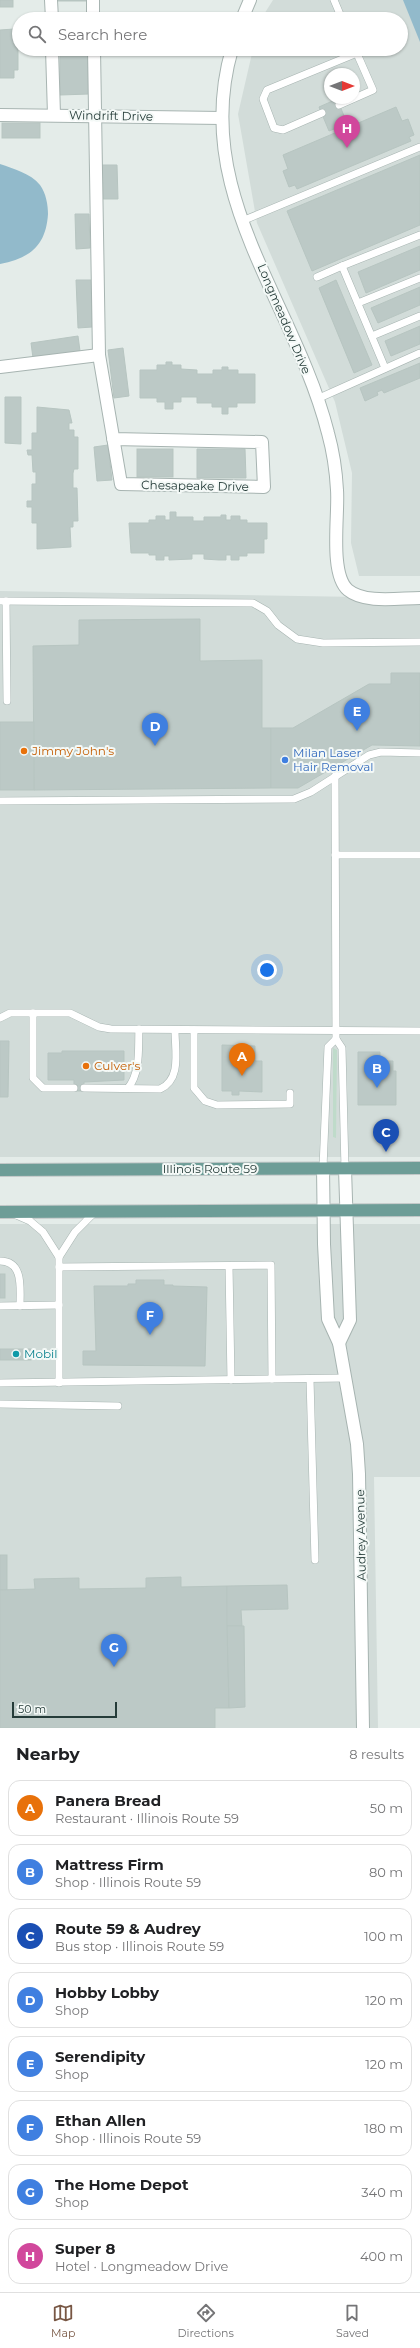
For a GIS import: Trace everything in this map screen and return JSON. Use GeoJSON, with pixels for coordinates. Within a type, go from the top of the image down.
{"type":"FeatureCollection","features":[{"type":"Feature","properties":{"kind":"main road","name":"Illinois Route 59"},"geometry":{"type":"LineString","coordinates":[[0,1170],[420,1168]]}},
{"type":"Feature","properties":{"kind":"main road"},"geometry":{"type":"LineString","coordinates":[[5,1212],[420,1210]]}},
{"type":"Feature","properties":{"kind":"street"},"geometry":{"type":"LineString","coordinates":[[51,0],[52,12]]}},
{"type":"Feature","properties":{"kind":"street"},"geometry":{"type":"LineString","coordinates":[[93,0],[93,12]]}},
{"type":"Feature","properties":{"kind":"street"},"geometry":{"type":"LineString","coordinates":[[245,12],[250,0]]}},
{"type":"Feature","properties":{"kind":"street"},"geometry":{"type":"LineString","coordinates":[[52,56],[54,115]]}},
{"type":"Feature","properties":{"kind":"street","name":"Chesapeake Drive"},"geometry":{"type":"LineString","coordinates":[[94,56],[99,355],[113,440],[121,484],[264,487],[262,442],[113,440]]}},
{"type":"Feature","properties":{"kind":"street","name":"Longmeadow Drive"},"geometry":{"type":"LineString","coordinates":[[231,56],[224,88],[222,118],[223,140],[229,179],[242,221],[317,399],[328,433],[337,491],[337,561],[339,576],[348,590],[374,598],[420,598]]}},
{"type":"Feature","properties":{"kind":"street","name":"Windrift Drive"},"geometry":{"type":"LineString","coordinates":[[0,115],[222,118]]}},
{"type":"Feature","properties":{"kind":"street"},"geometry":{"type":"LineString","coordinates":[[0,367],[99,355]]}},
{"type":"Feature","properties":{"kind":"street","name":"Audrey Avenue"},"geometry":{"type":"LineString","coordinates":[[324,1168],[323,1210],[328,1319],[339,1343],[357,1444],[359,1474],[363,1728]]}},
{"type":"Feature","properties":{"kind":"street"},"geometry":{"type":"LineString","coordinates":[[339,1343],[350,1320],[345,1169]]}},
{"type":"Feature","properties":{"kind":"lane"},"geometry":{"type":"LineString","coordinates":[[334,0],[340,12]]}},
{"type":"Feature","properties":{"kind":"lane"},"geometry":{"type":"LineString","coordinates":[[322,113],[283,130],[274,128],[263,99],[267,90],[345,56]]}},
{"type":"Feature","properties":{"kind":"lane"},"geometry":{"type":"LineString","coordinates":[[339,105],[373,90],[358,56]]}},
{"type":"Feature","properties":{"kind":"lane"},"geometry":{"type":"LineString","coordinates":[[242,221],[420,147]]}},
{"type":"Feature","properties":{"kind":"lane"},"geometry":{"type":"LineString","coordinates":[[317,277],[420,235]]}},
{"type":"Feature","properties":{"kind":"lane"},"geometry":{"type":"LineString","coordinates":[[342,266],[385,368]]}},
{"type":"Feature","properties":{"kind":"lane"},"geometry":{"type":"LineString","coordinates":[[358,303],[420,278]]}},
{"type":"Feature","properties":{"kind":"lane"},"geometry":{"type":"LineString","coordinates":[[372,336],[420,316]]}},
{"type":"Feature","properties":{"kind":"lane"},"geometry":{"type":"LineString","coordinates":[[317,399],[420,353]]}},
{"type":"Feature","properties":{"kind":"lane"},"geometry":{"type":"LineString","coordinates":[[7,702],[3,601],[253,603],[267,610],[278,626],[297,638],[323,643],[420,642]]}},
{"type":"Feature","properties":{"kind":"lane"},"geometry":{"type":"LineString","coordinates":[[0,801],[294,799],[369,755],[381,752],[420,753]]}},
{"type":"Feature","properties":{"kind":"lane"},"geometry":{"type":"LineString","coordinates":[[335,776],[336,1039],[342,1048],[345,1169]]}},
{"type":"Feature","properties":{"kind":"lane"},"geometry":{"type":"LineString","coordinates":[[335,855],[420,855]]}},
{"type":"Feature","properties":{"kind":"lane"},"geometry":{"type":"LineString","coordinates":[[0,1018],[10,1013],[70,1013],[98,1027],[139,1030],[420,1031]]}},
{"type":"Feature","properties":{"kind":"lane"},"geometry":{"type":"LineString","coordinates":[[33,1013],[33,1078],[43,1088],[74,1088]]}},
{"type":"Feature","properties":{"kind":"lane"},"geometry":{"type":"LineString","coordinates":[[128,1088],[135,1077],[137,1070],[139,1030]]}},
{"type":"Feature","properties":{"kind":"lane"},"geometry":{"type":"LineString","coordinates":[[84,1088],[160,1089],[170,1084],[175,1076],[175,1030]]}},
{"type":"Feature","properties":{"kind":"lane"},"geometry":{"type":"LineString","coordinates":[[194,1030],[194,1088],[205,1101],[217,1105],[290,1104],[290,1094]]}},
{"type":"Feature","properties":{"kind":"lane"},"geometry":{"type":"LineString","coordinates":[[324,1168],[328,1047],[336,1039]]}},
{"type":"Feature","properties":{"kind":"lane"},"geometry":{"type":"LineString","coordinates":[[5,1212],[30,1221],[43,1232],[59,1256]]}},
{"type":"Feature","properties":{"kind":"lane"},"geometry":{"type":"LineString","coordinates":[[59,1383],[59,1256],[75,1232],[95,1212]]}},
{"type":"Feature","properties":{"kind":"lane"},"geometry":{"type":"LineString","coordinates":[[0,1261],[13,1264],[18,1271],[20,1306]]}},
{"type":"Feature","properties":{"kind":"lane"},"geometry":{"type":"LineString","coordinates":[[59,1267],[270,1265],[272,1379]]}},
{"type":"Feature","properties":{"kind":"lane"},"geometry":{"type":"LineString","coordinates":[[229,1266],[231,1380]]}},
{"type":"Feature","properties":{"kind":"lane"},"geometry":{"type":"LineString","coordinates":[[0,1306],[59,1305]]}},
{"type":"Feature","properties":{"kind":"lane"},"geometry":{"type":"LineString","coordinates":[[0,1383],[345,1378]]}},
{"type":"Feature","properties":{"kind":"lane"},"geometry":{"type":"LineString","coordinates":[[310,1379],[315,1560]]}},
{"type":"Feature","properties":{"kind":"lane"},"geometry":{"type":"LineString","coordinates":[[0,1404],[118,1406]]}},
{"type":"Feature","properties":{"kind":"shaded area"},"geometry":{"type":"Polygon","coordinates":[[[273,0],[420,0],[420,576],[359,576],[351,543],[352,473],[335,402],[257,223],[238,114],[251,56],[408,56],[408,12],[265,12],[273,0]]]}},
{"type":"Feature","properties":{"kind":"shaded area"},"geometry":{"type":"Polygon","coordinates":[[[0,591],[420,598],[420,1157],[0,1157],[0,591]]]}},
{"type":"Feature","properties":{"kind":"shaded area"},"geometry":{"type":"Polygon","coordinates":[[[0,1224],[420,1224],[420,1477],[374,1477],[378,1728],[0,1728],[0,1224]]]}},
{"type":"Feature","properties":{"kind":"green space"},"geometry":{"type":"Polygon","coordinates":[[[333,1048],[337,1050],[336,1138],[333,1137],[333,1048]]]}},
{"type":"Feature","properties":{"kind":"water"},"geometry":{"type":"Polygon","coordinates":[[[403,0],[420,0],[420,42],[408,12],[403,0]]]}},
{"type":"Feature","properties":{"kind":"water"},"geometry":{"type":"Polygon","coordinates":[[[0,164],[27,174],[40,185],[46,199],[48,214],[44,234],[34,249],[20,258],[0,264],[0,164]]]}},
{"type":"Feature","properties":{"kind":"building"},"geometry":{"type":"Polygon","coordinates":[[[0,0],[13,0],[13,7],[0,7],[0,0]]]}},
{"type":"Feature","properties":{"kind":"building"},"geometry":{"type":"Polygon","coordinates":[[[87,0],[87,1],[58,1],[87,0]]]}},
{"type":"Feature","properties":{"kind":"building"},"geometry":{"type":"Polygon","coordinates":[[[12,29],[12,56],[18,56],[18,70],[14,70],[14,78],[0,78],[0,30],[12,29]]]}},
{"type":"Feature","properties":{"kind":"building"},"geometry":{"type":"Polygon","coordinates":[[[60,56],[88,56],[89,94],[60,95],[60,56]]]}},
{"type":"Feature","properties":{"kind":"building"},"geometry":{"type":"Polygon","coordinates":[[[326,104],[339,104],[347,123],[342,126],[343,130],[336,133],[334,129],[329,131],[319,107],[326,104]]]}},
{"type":"Feature","properties":{"kind":"building"},"geometry":{"type":"Polygon","coordinates":[[[396,107],[402,121],[408,119],[414,135],[409,137],[411,141],[297,189],[295,185],[289,187],[283,171],[288,169],[283,155],[396,107]]]}},
{"type":"Feature","properties":{"kind":"building"},"geometry":{"type":"Polygon","coordinates":[[[2,123],[40,123],[40,138],[2,138],[2,123]]]}},
{"type":"Feature","properties":{"kind":"building"},"geometry":{"type":"Polygon","coordinates":[[[420,155],[420,225],[312,271],[287,211],[420,155]]]}},
{"type":"Feature","properties":{"kind":"building"},"geometry":{"type":"Polygon","coordinates":[[[102,165],[117,165],[118,199],[103,199],[102,165]]]}},
{"type":"Feature","properties":{"kind":"building"},"geometry":{"type":"Polygon","coordinates":[[[75,214],[89,214],[90,248],[76,249],[75,214]]]}},
{"type":"Feature","properties":{"kind":"building"},"geometry":{"type":"Polygon","coordinates":[[[420,246],[420,270],[366,293],[358,272],[420,246]]]}},
{"type":"Feature","properties":{"kind":"building"},"geometry":{"type":"Polygon","coordinates":[[[76,280],[91,280],[92,327],[78,328],[76,280]]]}},
{"type":"Feature","properties":{"kind":"building"},"geometry":{"type":"Polygon","coordinates":[[[336,280],[372,365],[354,373],[319,288],[336,280]]]}},
{"type":"Feature","properties":{"kind":"building"},"geometry":{"type":"Polygon","coordinates":[[[420,287],[420,305],[378,323],[371,308],[420,287]]]}},
{"type":"Feature","properties":{"kind":"building"},"geometry":{"type":"Polygon","coordinates":[[[420,326],[420,344],[391,356],[385,341],[420,326]]]}},
{"type":"Feature","properties":{"kind":"building"},"geometry":{"type":"Polygon","coordinates":[[[78,336],[80,351],[33,358],[31,343],[78,336]]]}},
{"type":"Feature","properties":{"kind":"building"},"geometry":{"type":"Polygon","coordinates":[[[123,348],[129,396],[114,398],[108,350],[123,348]]]}},
{"type":"Feature","properties":{"kind":"building"},"geometry":{"type":"Polygon","coordinates":[[[166,362],[172,362],[172,365],[181,365],[181,369],[197,370],[197,374],[213,374],[213,370],[222,370],[222,367],[228,367],[228,370],[238,370],[238,374],[255,374],[255,403],[237,403],[237,407],[228,407],[228,414],[222,414],[222,407],[212,407],[212,403],[197,403],[197,397],[181,397],[181,402],[173,402],[173,409],[165,409],[165,402],[157,402],[157,398],[140,398],[140,370],[157,370],[157,365],[166,365],[166,362]]]}},
{"type":"Feature","properties":{"kind":"building"},"geometry":{"type":"Polygon","coordinates":[[[420,363],[420,378],[384,393],[382,390],[377,392],[378,395],[365,401],[360,388],[420,363]]]}},
{"type":"Feature","properties":{"kind":"building"},"geometry":{"type":"Polygon","coordinates":[[[5,397],[21,397],[21,444],[5,443],[5,397]]]}},
{"type":"Feature","properties":{"kind":"building"},"geometry":{"type":"Polygon","coordinates":[[[37,407],[69,410],[72,423],[69,423],[69,430],[74,430],[74,437],[78,437],[78,469],[74,469],[73,488],[77,488],[78,521],[73,521],[73,527],[70,527],[71,547],[37,549],[37,523],[32,523],[32,507],[27,507],[27,501],[32,501],[32,484],[36,484],[36,472],[33,472],[32,455],[28,455],[27,450],[32,450],[32,433],[37,433],[37,407]]]}},
{"type":"Feature","properties":{"kind":"building"},"geometry":{"type":"Polygon","coordinates":[[[108,445],[112,480],[97,481],[94,447],[108,445]]]}},
{"type":"Feature","properties":{"kind":"building"},"geometry":{"type":"Polygon","coordinates":[[[137,449],[173,449],[173,477],[137,477],[137,449]]]}},
{"type":"Feature","properties":{"kind":"building"},"geometry":{"type":"Polygon","coordinates":[[[197,449],[245,449],[246,478],[197,478],[197,449]]]}},
{"type":"Feature","properties":{"kind":"building"},"geometry":{"type":"Polygon","coordinates":[[[170,512],[176,512],[176,517],[193,517],[193,521],[204,521],[204,517],[221,517],[221,515],[226,515],[226,520],[231,520],[231,516],[240,516],[240,520],[247,520],[247,523],[267,523],[267,539],[264,539],[264,553],[247,553],[247,556],[239,556],[239,560],[231,560],[231,555],[226,555],[226,560],[219,560],[204,559],[204,554],[192,554],[192,559],[169,560],[169,556],[164,556],[164,560],[156,560],[156,555],[149,555],[149,553],[131,553],[129,523],[149,523],[149,520],[156,520],[156,516],[165,516],[165,520],[170,520],[170,512]]]}},
{"type":"Feature","properties":{"kind":"building"},"geometry":{"type":"Polygon","coordinates":[[[200,619],[200,661],[262,660],[262,728],[271,728],[271,788],[34,790],[33,646],[79,645],[79,620],[200,619]]]}},
{"type":"Feature","properties":{"kind":"building"},"geometry":{"type":"Polygon","coordinates":[[[391,673],[420,673],[420,746],[372,745],[298,788],[271,788],[271,728],[293,728],[369,684],[391,684],[391,673]]]}},
{"type":"Feature","properties":{"kind":"building"},"geometry":{"type":"Polygon","coordinates":[[[0,722],[34,722],[34,790],[0,790],[0,722]]]}},
{"type":"Feature","properties":{"kind":"building"},"geometry":{"type":"Polygon","coordinates":[[[0,1041],[9,1041],[8,1097],[0,1097],[0,1041]]]}},
{"type":"Feature","properties":{"kind":"building"},"geometry":{"type":"Polygon","coordinates":[[[222,1045],[255,1046],[255,1061],[262,1061],[262,1092],[239,1091],[239,1095],[232,1095],[232,1091],[222,1091],[222,1045]]]}},
{"type":"Feature","properties":{"kind":"building","name":"Culver's"},"geometry":{"type":"Polygon","coordinates":[[[62,1051],[124,1051],[124,1080],[84,1082],[84,1091],[74,1091],[74,1080],[48,1080],[48,1053],[62,1053],[62,1051]]]}},
{"type":"Feature","properties":{"kind":"building"},"geometry":{"type":"Polygon","coordinates":[[[358,1052],[380,1052],[380,1061],[393,1061],[393,1071],[396,1071],[396,1105],[358,1105],[358,1052]]]}},
{"type":"Feature","properties":{"kind":"building"},"geometry":{"type":"Polygon","coordinates":[[[0,1274],[5,1274],[5,1298],[0,1298],[0,1274]]]}},
{"type":"Feature","properties":{"kind":"building"},"geometry":{"type":"Polygon","coordinates":[[[136,1280],[164,1280],[164,1285],[207,1287],[205,1366],[83,1365],[83,1351],[96,1351],[94,1286],[128,1286],[128,1284],[136,1284],[136,1280]]]}},
{"type":"Feature","properties":{"kind":"building","name":"Mobil"},"geometry":{"type":"Polygon","coordinates":[[[0,1349],[31,1349],[31,1360],[0,1360],[0,1349]]]}},
{"type":"Feature","properties":{"kind":"building"},"geometry":{"type":"Polygon","coordinates":[[[0,1555],[7,1555],[7,1590],[0,1590],[0,1555]]]}},
{"type":"Feature","properties":{"kind":"building"},"geometry":{"type":"Polygon","coordinates":[[[181,1577],[181,1587],[227,1586],[229,1708],[215,1708],[215,1728],[0,1728],[0,1590],[35,1589],[34,1579],[79,1578],[79,1589],[146,1588],[146,1578],[181,1577]]]}},
{"type":"Feature","properties":{"kind":"building"},"geometry":{"type":"Polygon","coordinates":[[[287,1585],[288,1609],[241,1610],[242,1626],[227,1626],[227,1586],[287,1585]]]}},
{"type":"Feature","properties":{"kind":"building"},"geometry":{"type":"Polygon","coordinates":[[[227,1626],[244,1626],[245,1707],[229,1708],[227,1626]]]}},
{"type":"Feature","properties":{"kind":"place","name":"Super 8"},"geometry":{"type":"Point","coordinates":[347,148]}},
{"type":"Feature","properties":{"kind":"place","name":"Serendipity"},"geometry":{"type":"Point","coordinates":[357,731]}},
{"type":"Feature","properties":{"kind":"place","name":"Hobby Lobby"},"geometry":{"type":"Point","coordinates":[155,746]}},
{"type":"Feature","properties":{"kind":"place","name":"Jimmy John's"},"geometry":{"type":"Point","coordinates":[24,751]}},
{"type":"Feature","properties":{"kind":"place","name":"Milan Laser Hair Removal"},"geometry":{"type":"Point","coordinates":[285,760]}},
{"type":"Feature","properties":{"kind":"place","name":"Culver's"},"geometry":{"type":"Point","coordinates":[86,1066]}},
{"type":"Feature","properties":{"kind":"place","name":"Panera Bread"},"geometry":{"type":"Point","coordinates":[242,1076]}},
{"type":"Feature","properties":{"kind":"place","name":"Mattress Firm"},"geometry":{"type":"Point","coordinates":[377,1088]}},
{"type":"Feature","properties":{"kind":"place","name":"Route 59 & Audrey"},"geometry":{"type":"Point","coordinates":[386,1152]}},
{"type":"Feature","properties":{"kind":"place","name":"Ethan Allen"},"geometry":{"type":"Point","coordinates":[150,1335]}},
{"type":"Feature","properties":{"kind":"place","name":"Mobil"},"geometry":{"type":"Point","coordinates":[16,1354]}},
{"type":"Feature","properties":{"kind":"place","name":"The Home Depot"},"geometry":{"type":"Point","coordinates":[114,1667]}}]}
